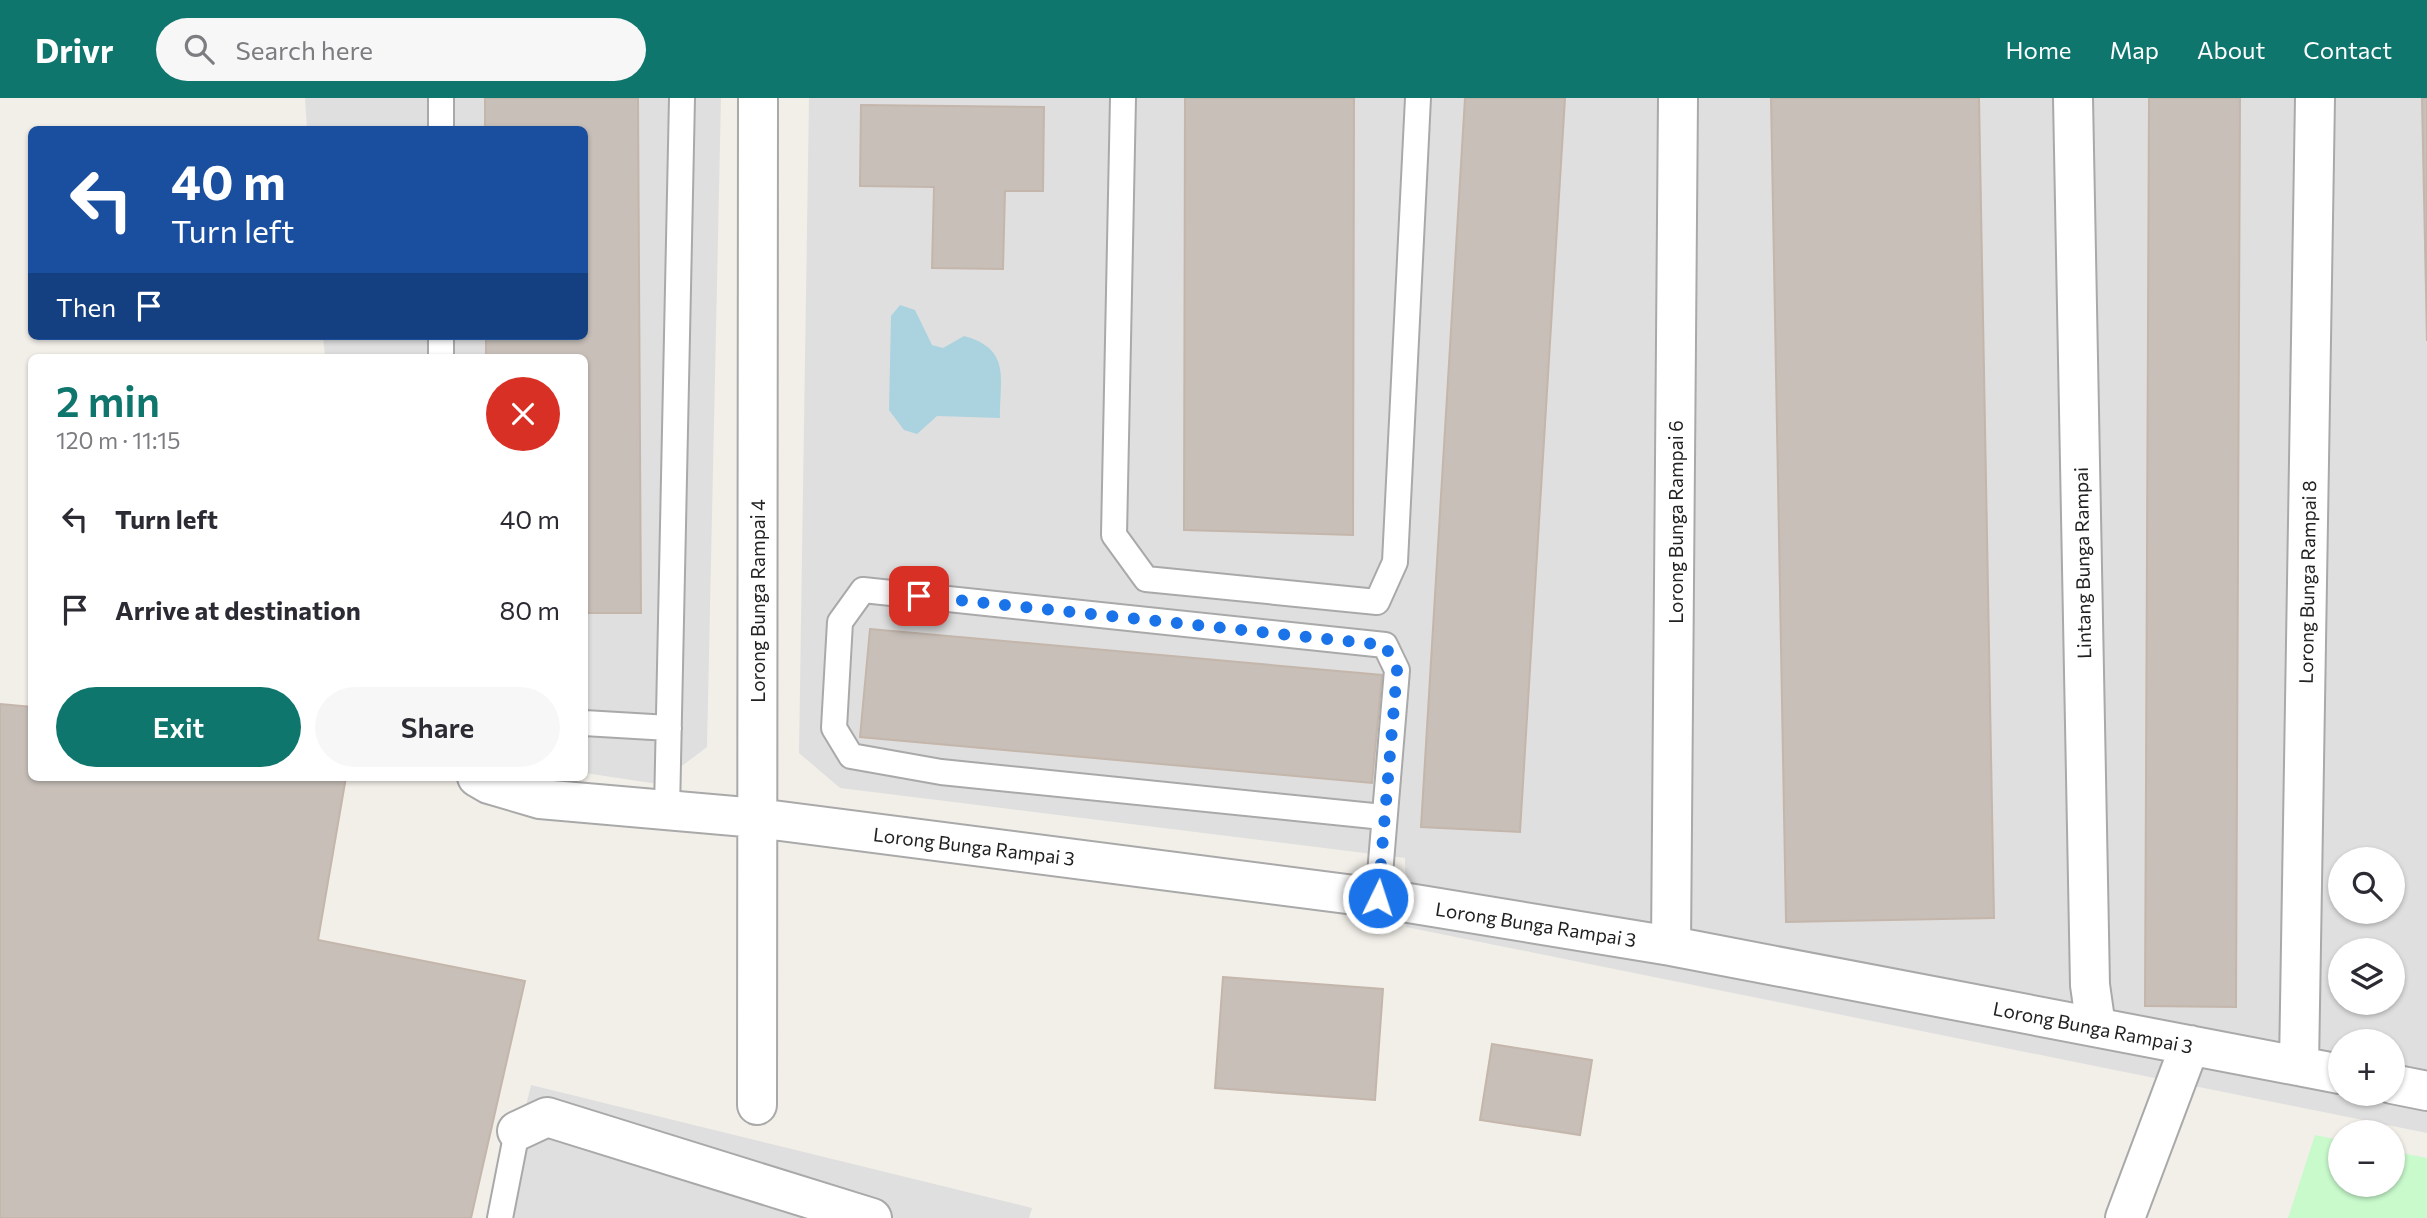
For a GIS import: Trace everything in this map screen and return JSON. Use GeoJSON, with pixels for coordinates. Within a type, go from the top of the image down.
{"type":"FeatureCollection","features":[{"type":"Feature","properties":{"kind":"street","name":"Lorong Bunga Rampai 4"},"geometry":{"type":"LineString","coordinates":[[757,1105],[758,98]]}},
{"type":"Feature","properties":{"kind":"street","name":"Lorong Bunga Rampai 6"},"geometry":{"type":"LineString","coordinates":[[1671,946],[1678,98]]}},
{"type":"Feature","properties":{"kind":"street","name":"Lintang Bunga Rampai"},"geometry":{"type":"LineString","coordinates":[[2073,98],[2090,985],[2096,1027]]}},
{"type":"Feature","properties":{"kind":"street","name":"Lorong Bunga Rampai 8"},"geometry":{"type":"LineString","coordinates":[[2299,1066],[2315,98]]}},
{"type":"Feature","properties":{"kind":"street","name":"Lorong Bunga Rampai 3"},"geometry":{"type":"LineString","coordinates":[[484,781],[540,799],[757,818],[1378,898],[1671,946],[2328,1072]]}},
{"type":"Feature","properties":{"kind":"street"},"geometry":{"type":"LineString","coordinates":[[2125,1218],[2190,1045]]}},
{"type":"Feature","properties":{"kind":"street"},"geometry":{"type":"LineString","coordinates":[[2405,1087],[2427,1091]]}},
{"type":"Feature","properties":{"kind":"street"},"geometry":{"type":"LineString","coordinates":[[517,1131],[547,1117],[872,1218]]}},
{"type":"Feature","properties":{"kind":"lane"},"geometry":{"type":"LineString","coordinates":[[441,98],[441,126]]}},
{"type":"Feature","properties":{"kind":"lane"},"geometry":{"type":"LineString","coordinates":[[667,810],[682,98]]}},
{"type":"Feature","properties":{"kind":"lane"},"geometry":{"type":"LineString","coordinates":[[1124,98],[1114,535],[1146,579],[1377,602],[1395,562],[1418,98]]}},
{"type":"Feature","properties":{"kind":"lane"},"geometry":{"type":"LineString","coordinates":[[1378,898],[1397,670],[1385,645],[863,590],[840,622],[834,729],[851,756],[941,772],[1383,817]]}},
{"type":"Feature","properties":{"kind":"lane"},"geometry":{"type":"LineString","coordinates":[[588,723],[669,728]]}},
{"type":"Feature","properties":{"kind":"lane"},"geometry":{"type":"LineString","coordinates":[[500,1218],[517,1131]]}},
{"type":"Feature","properties":{"kind":"shaded area"},"geometry":{"type":"Polygon","coordinates":[[[305,98],[721,98],[707,747],[658,784],[588,773],[588,354],[325,354],[323,340],[588,340],[588,126],[307,126],[305,98]]]}},
{"type":"Feature","properties":{"kind":"shaded area"},"geometry":{"type":"Polygon","coordinates":[[[809,98],[2427,98],[2427,1133],[2405,1129],[2405,1120],[2363,1120],[1406,927],[1405,858],[840,788],[799,753],[809,98]]]}},
{"type":"Feature","properties":{"kind":"shaded area"},"geometry":{"type":"Polygon","coordinates":[[[531,1085],[1032,1208],[1029,1218],[499,1218],[531,1085]]]}},
{"type":"Feature","properties":{"kind":"green space"},"geometry":{"type":"Polygon","coordinates":[[[2315,1135],[2328,1138],[2328,1197],[2405,1197],[2405,1154],[2427,1158],[2427,1218],[2288,1218],[2315,1135]]]}},
{"type":"Feature","properties":{"kind":"water"},"geometry":{"type":"Polygon","coordinates":[[[900,305],[915,310],[932,345],[943,348],[964,336],[989,349],[1000,366],[1000,418],[937,416],[917,434],[904,430],[889,410],[891,316],[900,305]]]}},
{"type":"Feature","properties":{"kind":"building"},"geometry":{"type":"Polygon","coordinates":[[[485,98],[638,98],[641,613],[588,613],[588,354],[486,354],[486,340],[588,340],[588,126],[485,126],[485,98]]]}},
{"type":"Feature","properties":{"kind":"building"},"geometry":{"type":"Polygon","coordinates":[[[1185,98],[1354,98],[1353,535],[1184,530],[1185,98]]]}},
{"type":"Feature","properties":{"kind":"building"},"geometry":{"type":"Polygon","coordinates":[[[1465,98],[1565,98],[1520,832],[1421,827],[1465,98]]]}},
{"type":"Feature","properties":{"kind":"building"},"geometry":{"type":"Polygon","coordinates":[[[1771,98],[1979,98],[1994,918],[1786,922],[1771,98]]]}},
{"type":"Feature","properties":{"kind":"building"},"geometry":{"type":"Polygon","coordinates":[[[2149,98],[2240,98],[2236,1007],[2145,1006],[2149,98]]]}},
{"type":"Feature","properties":{"kind":"building"},"geometry":{"type":"Polygon","coordinates":[[[2422,98],[2427,98],[2427,341],[2422,98]]]}},
{"type":"Feature","properties":{"kind":"building"},"geometry":{"type":"Polygon","coordinates":[[[861,105],[1044,107],[1043,191],[1005,191],[1003,269],[932,268],[934,187],[860,186],[861,105]]]}},
{"type":"Feature","properties":{"kind":"building"},"geometry":{"type":"Polygon","coordinates":[[[870,629],[1382,675],[1372,783],[860,737],[870,629]]]}},
{"type":"Feature","properties":{"kind":"building"},"geometry":{"type":"Polygon","coordinates":[[[0,704],[28,707],[28,781],[345,781],[318,940],[525,981],[471,1218],[0,1218],[0,704]]]}},
{"type":"Feature","properties":{"kind":"building"},"geometry":{"type":"Polygon","coordinates":[[[1223,977],[1383,989],[1375,1100],[1215,1088],[1223,977]]]}},
{"type":"Feature","properties":{"kind":"building"},"geometry":{"type":"Polygon","coordinates":[[[1492,1044],[1592,1060],[1580,1135],[1480,1120],[1492,1044]]]}},
{"type":"Feature","properties":{"kind":"route"},"geometry":{"type":"LineString","coordinates":[[919,596],[1230,631],[1385,645],[1397,670],[1378,898]]}}]}
